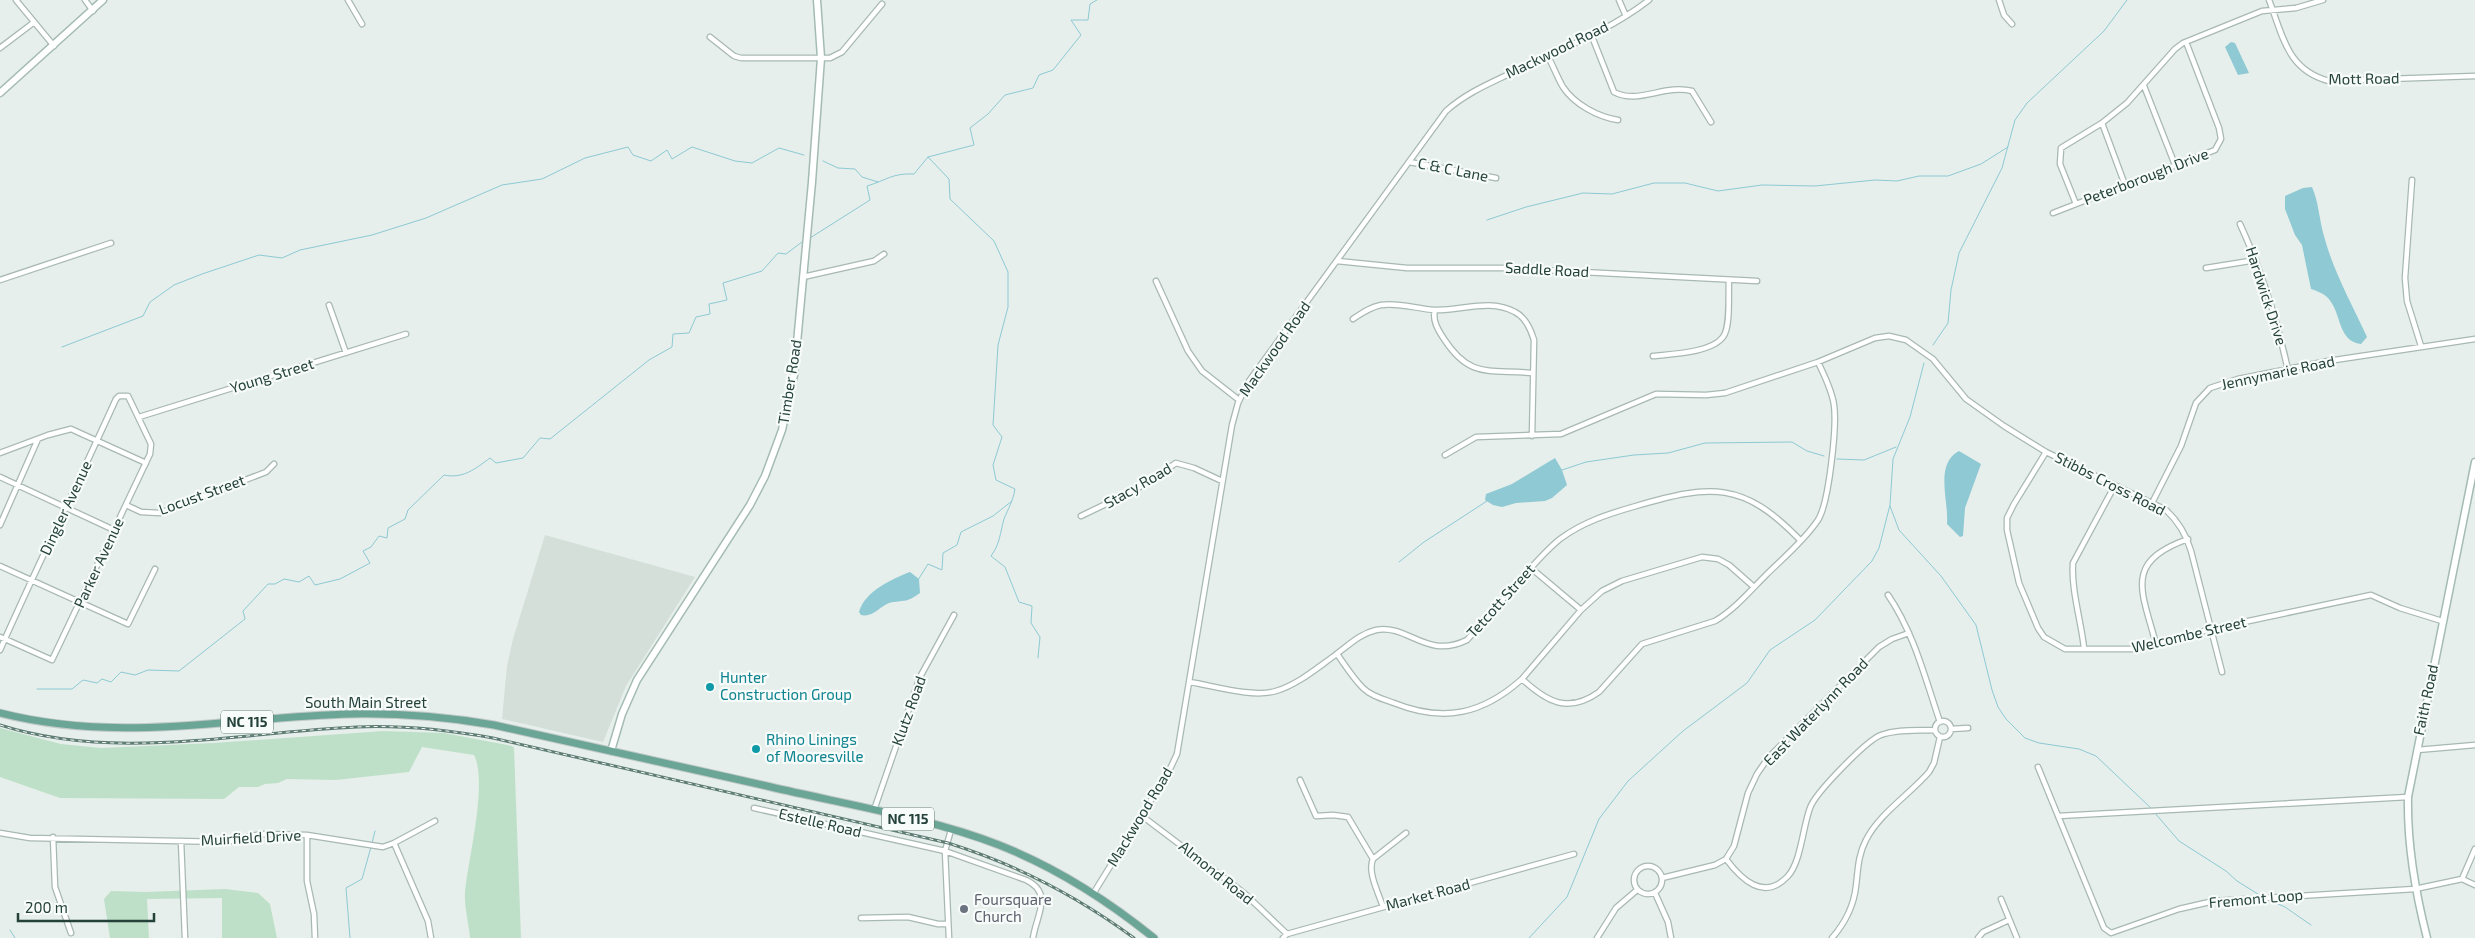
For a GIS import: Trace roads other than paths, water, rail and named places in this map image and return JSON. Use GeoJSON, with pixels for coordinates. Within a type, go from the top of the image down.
{"type":"FeatureCollection","features":[{"type":"Feature","properties":{"kind":"main road","name":"South Main Street"},"geometry":{"type":"LineString","coordinates":[[0,714],[72,726],[122,729],[175,728],[350,714],[392,714],[434,717],[494,725],[611,751]]}},
{"type":"Feature","properties":{"kind":"main road","name":"NC 115"},"geometry":{"type":"LineString","coordinates":[[611,751],[874,811],[951,830],[999,845],[1032,859],[1094,894],[1154,938]]}},
{"type":"Feature","properties":{"kind":"street"},"geometry":{"type":"LineString","coordinates":[[16,0],[33,23],[54,46]]}},
{"type":"Feature","properties":{"kind":"street"},"geometry":{"type":"LineString","coordinates":[[84,0],[93,10]]}},
{"type":"Feature","properties":{"kind":"street"},"geometry":{"type":"LineString","coordinates":[[0,93],[54,46],[102,0]]}},
{"type":"Feature","properties":{"kind":"street"},"geometry":{"type":"LineString","coordinates":[[348,0],[362,24]]}},
{"type":"Feature","properties":{"kind":"street","name":"Timber Road"},"geometry":{"type":"LineString","coordinates":[[611,751],[622,714],[638,680],[750,504],[773,456],[786,418],[792,390],[803,277],[821,58],[817,0]]}},
{"type":"Feature","properties":{"kind":"street"},"geometry":{"type":"LineString","coordinates":[[1619,0],[1626,16]]}},
{"type":"Feature","properties":{"kind":"street","name":"Mackwood Road"},"geometry":{"type":"LineString","coordinates":[[1094,894],[1169,771],[1177,754],[1232,425],[1239,400],[1250,381],[1446,111],[1462,97],[1626,16],[1649,0]]}},
{"type":"Feature","properties":{"kind":"street"},"geometry":{"type":"LineString","coordinates":[[1999,0],[2004,15],[2012,24]]}},
{"type":"Feature","properties":{"kind":"street","name":"Mott Road"},"geometry":{"type":"LineString","coordinates":[[2269,0],[2293,60],[2315,78],[2329,82],[2475,76]]}},
{"type":"Feature","properties":{"kind":"street"},"geometry":{"type":"LineString","coordinates":[[2076,204],[2060,164],[2061,148],[2064,144],[2102,123],[2144,86],[2168,56],[2186,42],[2251,14],[2272,8],[2296,8],[2323,0]]}},
{"type":"Feature","properties":{"kind":"street"},"geometry":{"type":"LineString","coordinates":[[710,37],[734,56],[741,58],[821,58],[837,56],[882,4]]}},
{"type":"Feature","properties":{"kind":"street"},"geometry":{"type":"LineString","coordinates":[[0,48],[33,23]]}},
{"type":"Feature","properties":{"kind":"street"},"geometry":{"type":"LineString","coordinates":[[1591,34],[1614,92],[1622,97],[1638,97],[1664,90],[1692,91],[1711,122]]}},
{"type":"Feature","properties":{"kind":"street","name":"Peterborough Drive"},"geometry":{"type":"LineString","coordinates":[[2053,213],[2215,150],[2220,139],[2219,128],[2186,42]]}},
{"type":"Feature","properties":{"kind":"street"},"geometry":{"type":"LineString","coordinates":[[1547,55],[1564,88],[1579,104],[1608,119],[1618,120]]}},
{"type":"Feature","properties":{"kind":"street"},"geometry":{"type":"LineString","coordinates":[[2144,86],[2176,165]]}},
{"type":"Feature","properties":{"kind":"street"},"geometry":{"type":"LineString","coordinates":[[2102,123],[2126,185]]}},
{"type":"Feature","properties":{"kind":"street","name":"C & C Lane"},"geometry":{"type":"LineString","coordinates":[[1409,162],[1496,178]]}},
{"type":"Feature","properties":{"kind":"street"},"geometry":{"type":"LineString","coordinates":[[2412,180],[2405,278],[2407,301],[2421,346]]}},
{"type":"Feature","properties":{"kind":"street","name":"Hardwick Drive"},"geometry":{"type":"LineString","coordinates":[[2240,224],[2256,260],[2279,327],[2288,370]]}},
{"type":"Feature","properties":{"kind":"street"},"geometry":{"type":"LineString","coordinates":[[0,280],[111,243]]}},
{"type":"Feature","properties":{"kind":"street"},"geometry":{"type":"LineString","coordinates":[[803,277],[874,261],[884,254]]}},
{"type":"Feature","properties":{"kind":"street"},"geometry":{"type":"LineString","coordinates":[[2206,268],[2256,260]]}},
{"type":"Feature","properties":{"kind":"street","name":"Saddle Road"},"geometry":{"type":"LineString","coordinates":[[1337,261],[1400,268],[1504,268],[1757,281]]}},
{"type":"Feature","properties":{"kind":"street"},"geometry":{"type":"LineString","coordinates":[[1653,356],[1702,349],[1715,344],[1723,337],[1727,326],[1729,280]]}},
{"type":"Feature","properties":{"kind":"street"},"geometry":{"type":"LineString","coordinates":[[1156,282],[1188,351],[1202,371],[1239,400]]}},
{"type":"Feature","properties":{"kind":"street"},"geometry":{"type":"LineString","coordinates":[[329,305],[346,353]]}},
{"type":"Feature","properties":{"kind":"street"},"geometry":{"type":"LineString","coordinates":[[1354,319],[1366,310],[1382,305],[1435,310],[1482,305],[1504,307],[1517,313],[1530,327],[1534,340],[1532,436]]}},
{"type":"Feature","properties":{"kind":"street"},"geometry":{"type":"LineString","coordinates":[[1435,310],[1434,315],[1438,330],[1450,348],[1467,366],[1478,370],[1532,373]]}},
{"type":"Feature","properties":{"kind":"street","name":"Young Street"},"geometry":{"type":"LineString","coordinates":[[139,417],[406,334]]}},
{"type":"Feature","properties":{"kind":"street","name":"Stibbs Cross Road"},"geometry":{"type":"LineString","coordinates":[[1445,455],[1476,437],[1561,434],[1656,394],[1706,395],[1725,393],[1818,362],[1875,338],[1889,336],[1906,340],[1933,359],[1972,403],[1992,419],[2046,452],[2166,510],[2176,520],[2188,539],[2222,672]]}},
{"type":"Feature","properties":{"kind":"street","name":"Jennymarie Road"},"geometry":{"type":"LineString","coordinates":[[2152,503],[2181,446],[2193,410],[2200,396],[2216,386],[2238,379],[2421,346],[2475,339]]}},
{"type":"Feature","properties":{"kind":"street"},"geometry":{"type":"LineString","coordinates":[[1522,679],[1547,699],[1564,703],[1582,701],[1599,692],[1642,644],[1715,621],[1725,615],[1800,540],[1819,519],[1824,509],[1834,432],[1834,403],[1818,362]]}},
{"type":"Feature","properties":{"kind":"street","name":"Dingler Avenue"},"geometry":{"type":"LineString","coordinates":[[0,650],[2,638],[33,581],[119,396],[128,396],[139,417]]}},
{"type":"Feature","properties":{"kind":"street","name":"Parker Avenue"},"geometry":{"type":"LineString","coordinates":[[2,638],[52,660],[150,454],[151,444],[139,417]]}},
{"type":"Feature","properties":{"kind":"street"},"geometry":{"type":"LineString","coordinates":[[0,453],[61,430],[71,430],[146,463]]}},
{"type":"Feature","properties":{"kind":"street"},"geometry":{"type":"LineString","coordinates":[[0,525],[38,439]]}},
{"type":"Feature","properties":{"kind":"street","name":"Welcombe Street"},"geometry":{"type":"LineString","coordinates":[[2046,452],[2007,518],[2008,537],[2019,583],[2038,628],[2044,637],[2065,649],[2130,650],[2212,629],[2371,595],[2400,608],[2442,621]]}},
{"type":"Feature","properties":{"kind":"street","name":"Faith Road"},"geometry":{"type":"LineString","coordinates":[[2427,938],[2415,889],[2407,833],[2408,797],[2442,621],[2473,481],[2475,462]]}},
{"type":"Feature","properties":{"kind":"street","name":"Stacy Road"},"geometry":{"type":"LineString","coordinates":[[1082,516],[1136,490],[1176,463],[1194,468],[1222,481]]}},
{"type":"Feature","properties":{"kind":"street","name":"Locust Street"},"geometry":{"type":"LineString","coordinates":[[126,506],[141,512],[160,512],[266,472],[274,464]]}},
{"type":"Feature","properties":{"kind":"street"},"geometry":{"type":"LineString","coordinates":[[0,477],[114,530]]}},
{"type":"Feature","properties":{"kind":"street"},"geometry":{"type":"LineString","coordinates":[[2084,648],[2072,574],[2073,563],[2115,485]]}},
{"type":"Feature","properties":{"kind":"street","name":"Tetcott Street"},"geometry":{"type":"LineString","coordinates":[[1190,682],[1247,692],[1276,691],[1295,682],[1362,635],[1379,630],[1398,633],[1437,647],[1458,644],[1467,640],[1531,568],[1559,540],[1585,524],[1631,507],[1698,490],[1718,491],[1749,499],[1777,518],[1800,540]]}},
{"type":"Feature","properties":{"kind":"street"},"geometry":{"type":"LineString","coordinates":[[2156,644],[2141,589],[2142,572],[2156,553],[2167,546],[2188,539]]}},
{"type":"Feature","properties":{"kind":"street"},"geometry":{"type":"LineString","coordinates":[[1337,654],[1355,679],[1371,694],[1402,706],[1429,713],[1454,713],[1478,708],[1500,698],[1522,679],[1581,610],[1602,591],[1622,581],[1702,557],[1718,559],[1729,565],[1754,587]]}},
{"type":"Feature","properties":{"kind":"street"},"geometry":{"type":"LineString","coordinates":[[0,566],[128,624],[155,569]]}},
{"type":"Feature","properties":{"kind":"street"},"geometry":{"type":"LineString","coordinates":[[1531,568],[1581,610]]}},
{"type":"Feature","properties":{"kind":"street"},"geometry":{"type":"LineString","coordinates":[[1888,595],[1901,615],[1909,633],[1940,722]]}},
{"type":"Feature","properties":{"kind":"street","name":"Klutz Road"},"geometry":{"type":"LineString","coordinates":[[874,811],[920,677],[954,615]]}},
{"type":"Feature","properties":{"kind":"street","name":"East Waterlynn Road"},"geometry":{"type":"LineString","coordinates":[[1726,859],[1734,846],[1750,786],[1768,758],[1879,647],[1892,638],[1909,633]]}},
{"type":"Feature","properties":{"kind":"street"},"geometry":{"type":"LineString","coordinates":[[1940,722],[1947,722],[1951,729]]}},
{"type":"Feature","properties":{"kind":"street"},"geometry":{"type":"LineString","coordinates":[[1662,878],[1715,865],[1726,859],[1738,875],[1754,886],[1770,886],[1781,882],[1793,867],[1813,801],[1867,744],[1885,734],[1934,730],[1940,722]]}},
{"type":"Feature","properties":{"kind":"street"},"geometry":{"type":"LineString","coordinates":[[1951,729],[1968,728]]}},
{"type":"Feature","properties":{"kind":"street"},"geometry":{"type":"LineString","coordinates":[[1940,737],[1948,736],[1951,729]]}},
{"type":"Feature","properties":{"kind":"street"},"geometry":{"type":"LineString","coordinates":[[1934,730],[1940,737]]}},
{"type":"Feature","properties":{"kind":"street"},"geometry":{"type":"LineString","coordinates":[[1832,938],[1845,920],[1853,901],[1859,860],[1865,842],[1877,824],[1929,772],[1934,763],[1940,737]]}},
{"type":"Feature","properties":{"kind":"street"},"geometry":{"type":"LineString","coordinates":[[2416,750],[2475,745]]}},
{"type":"Feature","properties":{"kind":"street","name":"Fremont Loop"},"geometry":{"type":"LineString","coordinates":[[2038,767],[2104,928],[2111,934],[2179,909],[2214,901],[2415,889]]}},
{"type":"Feature","properties":{"kind":"street"},"geometry":{"type":"LineString","coordinates":[[1300,780],[1316,816],[1348,817],[1374,859]]}},
{"type":"Feature","properties":{"kind":"street"},"geometry":{"type":"LineString","coordinates":[[2058,816],[2408,797]]}},
{"type":"Feature","properties":{"kind":"street","name":"Estelle Road"},"geometry":{"type":"LineString","coordinates":[[754,808],[945,851],[1033,883],[1041,897],[1042,906],[1033,938]]}},
{"type":"Feature","properties":{"kind":"street","name":"Almond Road"},"geometry":{"type":"LineString","coordinates":[[1142,816],[1244,893],[1287,934]]}},
{"type":"Feature","properties":{"kind":"street","name":"Muirfield Drive"},"geometry":{"type":"LineString","coordinates":[[0,833],[30,838],[226,842],[261,834],[307,835],[325,836],[371,847],[383,847],[394,844],[435,821]]}},
{"type":"Feature","properties":{"kind":"street"},"geometry":{"type":"LineString","coordinates":[[949,938],[945,851],[951,830]]}},
{"type":"Feature","properties":{"kind":"street"},"geometry":{"type":"LineString","coordinates":[[1382,907],[1372,869],[1374,859],[1406,833]]}},
{"type":"Feature","properties":{"kind":"street"},"geometry":{"type":"LineString","coordinates":[[307,835],[307,881],[314,914],[315,938]]}},
{"type":"Feature","properties":{"kind":"street"},"geometry":{"type":"LineString","coordinates":[[53,837],[53,877],[71,933]]}},
{"type":"Feature","properties":{"kind":"street"},"geometry":{"type":"LineString","coordinates":[[182,841],[185,938]]}},
{"type":"Feature","properties":{"kind":"street"},"geometry":{"type":"LineString","coordinates":[[394,844],[428,921],[431,938]]}},
{"type":"Feature","properties":{"kind":"street"},"geometry":{"type":"LineString","coordinates":[[2462,879],[2475,849]]}},
{"type":"Feature","properties":{"kind":"street","name":"Market Road"},"geometry":{"type":"LineString","coordinates":[[1283,938],[1287,934],[1574,854]]}},
{"type":"Feature","properties":{"kind":"street"},"geometry":{"type":"LineString","coordinates":[[1642,867],[1654,867],[1662,878],[1660,888],[1655,893],[1645,894],[1637,890],[1633,878],[1642,867]]}},
{"type":"Feature","properties":{"kind":"street"},"geometry":{"type":"LineString","coordinates":[[2415,889],[2462,879],[2475,885]]}},
{"type":"Feature","properties":{"kind":"street"},"geometry":{"type":"LineString","coordinates":[[1597,938],[1616,908],[1637,890]]}},
{"type":"Feature","properties":{"kind":"street"},"geometry":{"type":"LineString","coordinates":[[1655,893],[1668,922],[1670,938]]}},
{"type":"Feature","properties":{"kind":"street"},"geometry":{"type":"LineString","coordinates":[[2001,899],[2017,938]]}},
{"type":"Feature","properties":{"kind":"street"},"geometry":{"type":"LineString","coordinates":[[861,918],[908,917],[938,924],[948,924]]}},
{"type":"Feature","properties":{"kind":"street"},"geometry":{"type":"LineString","coordinates":[[1978,938],[1983,932],[2009,920]]}},
{"type":"Feature","properties":{"kind":"water"},"geometry":{"type":"Polygon","coordinates":[[[2231,42],[2235,43],[2249,73],[2238,75],[2225,47],[2231,42]]]}},
{"type":"Feature","properties":{"kind":"water"},"geometry":{"type":"Polygon","coordinates":[[[2312,187],[2332,262],[2367,337],[2361,344],[2353,342],[2348,338],[2328,298],[2322,293],[2311,289],[2302,245],[2295,235],[2285,209],[2285,196],[2303,188],[2312,187]]]}},
{"type":"Feature","properties":{"kind":"water"},"geometry":{"type":"Polygon","coordinates":[[[1959,451],[1981,464],[1965,508],[1963,536],[1960,537],[1947,524],[1944,484],[1947,465],[1951,457],[1959,451]]]}},
{"type":"Feature","properties":{"kind":"water"},"geometry":{"type":"Polygon","coordinates":[[[1555,458],[1562,470],[1567,485],[1552,498],[1545,501],[1516,503],[1502,507],[1493,505],[1485,500],[1486,494],[1512,484],[1555,458]]]}},
{"type":"Feature","properties":{"kind":"water"},"geometry":{"type":"Polygon","coordinates":[[[910,572],[919,579],[920,593],[907,600],[889,603],[870,614],[861,615],[859,612],[862,605],[873,592],[895,578],[910,572]]]}},
{"type":"Feature","properties":{"kind":"waterway"},"geometry":{"type":"LineString","coordinates":[[810,238],[870,200],[867,186],[895,176],[914,174],[928,157],[974,145],[970,128],[988,114],[1005,95],[1033,88],[1039,75],[1053,70],[1081,35],[1071,20],[1088,20],[1090,4],[1097,0]]}},
{"type":"Feature","properties":{"kind":"waterway"},"geometry":{"type":"LineString","coordinates":[[1933,345],[1948,323],[1951,290],[1959,253],[2002,168],[2015,120],[2027,103],[2104,31],[2127,0]]}},
{"type":"Feature","properties":{"kind":"waterway"},"geometry":{"type":"LineString","coordinates":[[62,347],[143,316],[150,302],[174,285],[202,274],[259,255],[282,258],[300,250],[372,235],[426,218],[502,185],[542,179],[585,158],[628,147],[633,155],[651,161],[667,150],[672,159],[692,147],[735,161],[752,163],[779,148],[804,155]]}},
{"type":"Feature","properties":{"kind":"waterway"},"geometry":{"type":"LineString","coordinates":[[1487,220],[1526,207],[1583,193],[1612,194],[1654,183],[1685,183],[1718,191],[1762,185],[1815,186],[1875,180],[1897,181],[1919,176],[1948,176],[1981,164],[2008,147]]}},
{"type":"Feature","properties":{"kind":"waterway"},"geometry":{"type":"LineString","coordinates":[[928,157],[949,179],[950,199],[994,241],[1008,272],[1008,307],[998,345],[993,425],[1002,437],[993,465],[996,480],[1015,489],[998,543],[991,556],[1005,567],[1019,602],[1032,606],[1031,623],[1040,637],[1038,658]]}},
{"type":"Feature","properties":{"kind":"waterway"},"geometry":{"type":"LineString","coordinates":[[823,161],[838,168],[855,169],[862,177],[878,182]]}},
{"type":"Feature","properties":{"kind":"waterway"},"geometry":{"type":"LineString","coordinates":[[37,689],[72,689],[83,680],[97,683],[102,679],[111,682],[121,672],[135,675],[148,670],[179,671],[245,619],[243,611],[268,584],[275,584],[284,579],[299,582],[309,576],[315,585],[340,579],[370,563],[363,551],[371,547],[379,536],[387,538],[388,528],[405,519],[408,510],[444,475],[457,476],[463,474],[490,458],[496,463],[523,458],[540,438],[550,439],[649,360],[672,347],[673,334],[689,333],[696,317],[710,314],[709,304],[727,300],[723,283],[762,271],[778,253],[786,254],[802,242]]}},
{"type":"Feature","properties":{"kind":"waterway"},"geometry":{"type":"LineString","coordinates":[[1529,938],[1567,897],[1599,819],[1628,781],[1683,731],[1747,683],[1770,650],[1815,620],[1872,561],[1879,548],[1890,505],[1893,459],[1910,417],[1924,363]]}},
{"type":"Feature","properties":{"kind":"waterway"},"geometry":{"type":"LineString","coordinates":[[1562,470],[1586,462],[1634,455],[1668,453],[1705,443],[1792,442],[1807,451],[1824,456]]}},
{"type":"Feature","properties":{"kind":"waterway"},"geometry":{"type":"LineString","coordinates":[[1837,459],[1864,460],[1896,447]]}},
{"type":"Feature","properties":{"kind":"waterway"},"geometry":{"type":"LineString","coordinates":[[918,580],[928,564],[942,570],[943,553],[957,545],[961,532],[993,516],[1012,501]]}},
{"type":"Feature","properties":{"kind":"waterway"},"geometry":{"type":"LineString","coordinates":[[1399,562],[1424,542],[1487,501]]}},
{"type":"Feature","properties":{"kind":"waterway"},"geometry":{"type":"LineString","coordinates":[[1890,506],[1899,530],[1941,576],[1976,625],[1992,690],[1998,707],[2006,719],[2025,738],[2039,743],[2079,749],[2096,756],[2152,809]]}},
{"type":"Feature","properties":{"kind":"waterway"},"geometry":{"type":"LineString","coordinates":[[2154,812],[2179,841],[2261,896]]}},
{"type":"Feature","properties":{"kind":"waterway"},"geometry":{"type":"LineString","coordinates":[[372,843],[375,831]]}},
{"type":"Feature","properties":{"kind":"waterway"},"geometry":{"type":"LineString","coordinates":[[350,938],[346,888],[362,879],[371,847]]}},
{"type":"Feature","properties":{"kind":"waterway"},"geometry":{"type":"LineString","coordinates":[[2269,900],[2285,907],[2311,925]]}},
{"type":"Feature","properties":{"kind":"waterway"},"geometry":{"type":"LineString","coordinates":[[10,930],[15,938]]}},
{"type":"Feature","properties":{"kind":"railway"},"geometry":{"type":"LineString","coordinates":[[0,725],[44,736],[88,742],[178,742],[357,727],[425,729],[493,738],[948,843],[973,851],[1045,883],[1090,908],[1134,938]]}},
{"type":"Feature","properties":{"kind":"place","name":"Hunter Construction Group"},"geometry":{"type":"Point","coordinates":[710,687]}},
{"type":"Feature","properties":{"kind":"place","name":"Rhino Linings of Mooresville"},"geometry":{"type":"Point","coordinates":[756,749]}},
{"type":"Feature","properties":{"kind":"place","name":"Foursquare Church"},"geometry":{"type":"Point","coordinates":[964,909]}}]}
